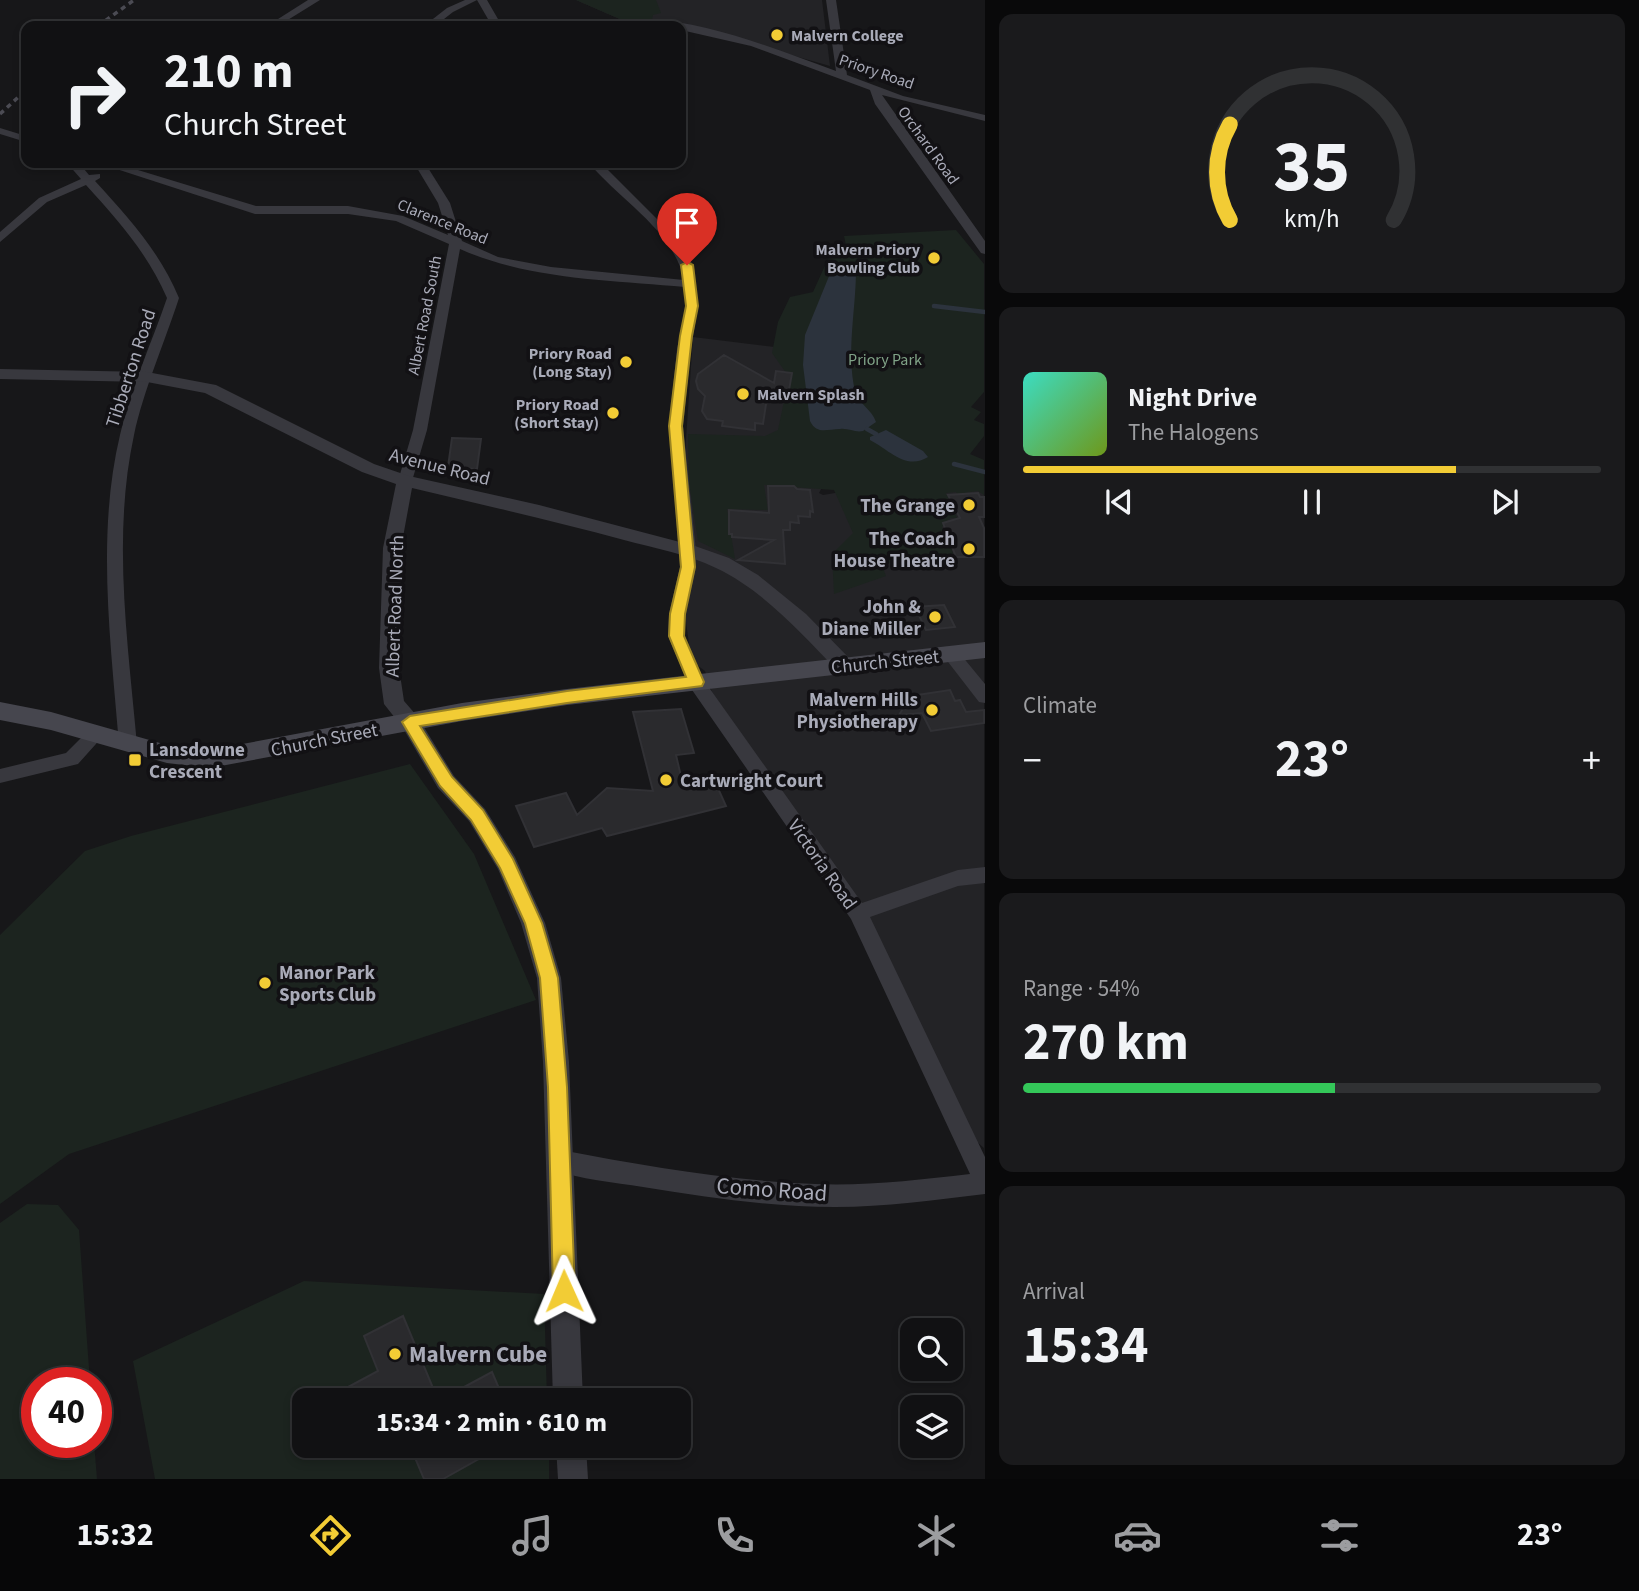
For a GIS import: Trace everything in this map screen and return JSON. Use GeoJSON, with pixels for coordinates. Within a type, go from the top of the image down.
{"type":"FeatureCollection","features":[{"type":"Feature","properties":{"kind":"main road","name":"Church Street"},"geometry":{"type":"LineString","coordinates":[[0,710],[51,721],[128,745],[167,754],[210,759],[410,722],[567,697],[985,650]]}},
{"type":"Feature","properties":{"kind":"street"},"geometry":{"type":"LineString","coordinates":[[280,21],[315,0]]}},
{"type":"Feature","properties":{"kind":"street"},"geometry":{"type":"LineString","coordinates":[[436,21],[450,10],[473,0]]}},
{"type":"Feature","properties":{"kind":"street"},"geometry":{"type":"LineString","coordinates":[[482,0],[494,21]]}},
{"type":"Feature","properties":{"kind":"street"},"geometry":{"type":"LineString","coordinates":[[831,0],[842,78]]}},
{"type":"Feature","properties":{"kind":"street","name":"Priory Road"},"geometry":{"type":"LineString","coordinates":[[686,28],[752,44],[875,90],[985,118]]}},
{"type":"Feature","properties":{"kind":"street","name":"Orchard Road"},"geometry":{"type":"LineString","coordinates":[[875,90],[879,102],[985,250]]}},
{"type":"Feature","properties":{"kind":"street"},"geometry":{"type":"LineString","coordinates":[[0,131],[21,137]]}},
{"type":"Feature","properties":{"kind":"street","name":"Tibberton Road"},"geometry":{"type":"LineString","coordinates":[[77,168],[137,237],[166,276],[173,298],[127,435],[116,522],[116,604],[128,745]]}},
{"type":"Feature","properties":{"kind":"street"},"geometry":{"type":"LineString","coordinates":[[0,238],[43,200],[87,179],[121,168]]}},
{"type":"Feature","properties":{"kind":"street","name":"Clarence Road"},"geometry":{"type":"LineString","coordinates":[[121,168],[255,209],[374,212],[399,218],[495,260],[551,271],[691,284]]}},
{"type":"Feature","properties":{"kind":"street","name":"Albert Road South"},"geometry":{"type":"LineString","coordinates":[[405,481],[420,430],[456,241],[444,203],[423,168]]}},
{"type":"Feature","properties":{"kind":"street"},"geometry":{"type":"LineString","coordinates":[[600,168],[676,245],[687,265],[692,306],[676,426],[688,551]]}},
{"type":"Feature","properties":{"kind":"street","name":"Avenue Road"},"geometry":{"type":"LineString","coordinates":[[0,374],[147,377],[210,389],[369,468],[405,481],[539,511],[688,551],[722,563],[751,580],[799,619],[844,665]]}},
{"type":"Feature","properties":{"kind":"street","name":"Albert Road North"},"geometry":{"type":"LineString","coordinates":[[405,481],[392,548],[389,668],[394,704],[410,722],[446,782],[477,815],[507,864],[533,923],[549,978],[561,1161],[568,1388]]}},
{"type":"Feature","properties":{"kind":"street","name":"Victoria Road"},"geometry":{"type":"LineString","coordinates":[[688,551],[688,567],[677,614],[676,636],[696,682],[858,913],[985,1183]]}},
{"type":"Feature","properties":{"kind":"street"},"geometry":{"type":"LineString","coordinates":[[951,654],[985,697]]}},
{"type":"Feature","properties":{"kind":"street"},"geometry":{"type":"LineString","coordinates":[[0,776],[72,759],[95,735]]}},
{"type":"Feature","properties":{"kind":"street"},"geometry":{"type":"LineString","coordinates":[[858,913],[958,878],[985,875]]}},
{"type":"Feature","properties":{"kind":"street","name":"Como Road"},"geometry":{"type":"LineString","coordinates":[[561,1161],[686,1182],[816,1195],[930,1190],[985,1183]]}},
{"type":"Feature","properties":{"kind":"street"},"geometry":{"type":"LineString","coordinates":[[572,1458],[573,1479]]}},
{"type":"Feature","properties":{"kind":"shaded area","name":"Malvern College"},"geometry":{"type":"Polygon","coordinates":[[[576,0],[822,0],[830,66],[686,25],[686,21],[622,20],[576,0]]]}},
{"type":"Feature","properties":{"kind":"shaded area"},"geometry":{"type":"Polygon","coordinates":[[[834,264],[847,264],[856,270],[851,346],[852,376],[857,396],[876,422],[863,431],[819,430],[810,421],[803,365],[805,335],[834,264]]]}},
{"type":"Feature","properties":{"kind":"shaded area"},"geometry":{"type":"Polygon","coordinates":[[[693,337],[783,348],[825,482],[819,493],[823,495],[841,492],[954,557],[945,532],[939,532],[943,491],[960,488],[984,492],[984,1148],[977,1142],[827,857],[712,692],[705,671],[697,665],[690,651],[685,615],[685,454],[693,337]]]}},
{"type":"Feature","properties":{"kind":"shaded area"},"geometry":{"type":"Polygon","coordinates":[[[886,430],[923,451],[928,457],[920,461],[905,460],[870,440],[870,437],[886,430]]]}},
{"type":"Feature","properties":{"kind":"green space"},"geometry":{"type":"Polygon","coordinates":[[[576,0],[656,0],[661,13],[653,15],[652,20],[622,20],[576,0]]]}},
{"type":"Feature","properties":{"kind":"green space","name":"Priory Park"},"geometry":{"type":"Polygon","coordinates":[[[956,230],[984,264],[984,392],[971,407],[981,412],[974,420],[984,424],[984,436],[970,454],[984,460],[984,495],[978,491],[946,493],[957,518],[950,518],[942,527],[956,560],[881,563],[886,576],[834,594],[832,554],[853,533],[834,490],[764,485],[768,510],[727,509],[735,559],[698,541],[689,483],[688,434],[765,436],[778,430],[789,377],[772,353],[778,322],[790,297],[813,292],[828,259],[848,254],[844,236],[956,230]]]}},
{"type":"Feature","properties":{"kind":"green space","name":"Manor Park Sports Club"},"geometry":{"type":"Polygon","coordinates":[[[410,764],[474,854],[536,1000],[69,1154],[0,1204],[0,935],[85,851],[131,836],[410,764]]]}},
{"type":"Feature","properties":{"kind":"green space"},"geometry":{"type":"Polygon","coordinates":[[[27,1204],[58,1205],[79,1230],[89,1367],[21,1367],[21,1458],[95,1458],[97,1479],[0,1479],[0,1223],[27,1204]]]}},
{"type":"Feature","properties":{"kind":"green space"},"geometry":{"type":"Polygon","coordinates":[[[304,1281],[544,1294],[547,1388],[292,1388],[292,1458],[549,1458],[549,1479],[155,1479],[133,1361],[304,1281]]]}},
{"type":"Feature","properties":{"kind":"building","name":"Malvern Splash"},"geometry":{"type":"Polygon","coordinates":[[[724,355],[774,383],[776,371],[792,373],[789,390],[766,404],[763,424],[755,423],[755,430],[722,426],[723,421],[707,419],[702,411],[705,396],[698,389],[698,374],[724,355]]]}},
{"type":"Feature","properties":{"kind":"building"},"geometry":{"type":"Polygon","coordinates":[[[452,438],[481,439],[477,469],[448,467],[452,438]]]}},
{"type":"Feature","properties":{"kind":"building"},"geometry":{"type":"Polygon","coordinates":[[[768,486],[794,486],[797,489],[810,490],[813,512],[810,511],[810,517],[798,516],[799,523],[790,522],[790,530],[783,530],[785,564],[738,560],[774,540],[732,537],[732,534],[729,534],[729,510],[769,513],[768,486]]]}},
{"type":"Feature","properties":{"kind":"building"},"geometry":{"type":"Polygon","coordinates":[[[978,493],[980,497],[984,497],[984,517],[979,517],[984,528],[984,557],[956,557],[943,523],[960,518],[948,495],[978,493]]]}},
{"type":"Feature","properties":{"kind":"building","name":"John & Diane Miller"},"geometry":{"type":"Polygon","coordinates":[[[944,605],[955,627],[926,630],[915,607],[944,605]]]}},
{"type":"Feature","properties":{"kind":"building","name":"Malvern Hills Physiotherapy"},"geometry":{"type":"Polygon","coordinates":[[[950,690],[955,701],[960,700],[966,712],[984,710],[984,723],[931,731],[922,713],[899,715],[911,696],[950,690]]]}},
{"type":"Feature","properties":{"kind":"building","name":"Cartwright Court"},"geometry":{"type":"Polygon","coordinates":[[[681,709],[694,753],[676,755],[683,785],[712,775],[726,806],[607,836],[602,828],[534,847],[516,806],[566,793],[577,815],[607,788],[653,791],[633,712],[681,709]]]}},
{"type":"Feature","properties":{"kind":"building","name":"Malvern Cube"},"geometry":{"type":"Polygon","coordinates":[[[403,1316],[433,1388],[346,1388],[378,1371],[364,1336],[403,1316]]]}},
{"type":"Feature","properties":{"kind":"building"},"geometry":{"type":"Polygon","coordinates":[[[492,1372],[499,1388],[462,1388],[492,1372]]]}},
{"type":"Feature","properties":{"kind":"building"},"geometry":{"type":"Polygon","coordinates":[[[415,1458],[481,1458],[443,1479],[424,1479],[415,1458]]]}},
{"type":"Feature","properties":{"kind":"waterway"},"geometry":{"type":"LineString","coordinates":[[934,306],[985,312]]}},
{"type":"Feature","properties":{"kind":"waterway"},"geometry":{"type":"LineString","coordinates":[[867,429],[876,434]]}},
{"type":"Feature","properties":{"kind":"waterway"},"geometry":{"type":"LineString","coordinates":[[954,464],[985,472]]}},
{"type":"Feature","properties":{"kind":"railway"},"geometry":{"type":"LineString","coordinates":[[105,21],[134,0]]}},
{"type":"Feature","properties":{"kind":"railway"},"geometry":{"type":"LineString","coordinates":[[0,114],[21,95]]}},
{"type":"Feature","properties":{"kind":"place","name":"Malvern College"},"geometry":{"type":"Point","coordinates":[777,35]}},
{"type":"Feature","properties":{"kind":"place","name":"Malvern Priory Bowling Club"},"geometry":{"type":"Point","coordinates":[934,258]}},
{"type":"Feature","properties":{"kind":"place","name":"Priory Road (Long Stay)"},"geometry":{"type":"Point","coordinates":[626,362]}},
{"type":"Feature","properties":{"kind":"place","name":"Malvern Splash"},"geometry":{"type":"Point","coordinates":[743,394]}},
{"type":"Feature","properties":{"kind":"place","name":"Priory Road (Short Stay)"},"geometry":{"type":"Point","coordinates":[613,413]}},
{"type":"Feature","properties":{"kind":"place","name":"The Grange"},"geometry":{"type":"Point","coordinates":[969,505]}},
{"type":"Feature","properties":{"kind":"place","name":"The Coach House Theatre"},"geometry":{"type":"Point","coordinates":[969,549]}},
{"type":"Feature","properties":{"kind":"place","name":"John & Diane Miller"},"geometry":{"type":"Point","coordinates":[935,617]}},
{"type":"Feature","properties":{"kind":"place","name":"Malvern Hills Physiotherapy"},"geometry":{"type":"Point","coordinates":[932,710]}},
{"type":"Feature","properties":{"kind":"place","name":"Lansdowne Crescent"},"geometry":{"type":"Point","coordinates":[135,760]}},
{"type":"Feature","properties":{"kind":"place","name":"Cartwright Court"},"geometry":{"type":"Point","coordinates":[666,780]}},
{"type":"Feature","properties":{"kind":"place","name":"Manor Park Sports Club"},"geometry":{"type":"Point","coordinates":[265,983]}},
{"type":"Feature","properties":{"kind":"place","name":"Malvern Cube"},"geometry":{"type":"Point","coordinates":[395,1354]}},
{"type":"Feature","properties":{"kind":"route"},"geometry":{"type":"LineString","coordinates":[[564,1291],[561,1161],[549,978],[533,923],[507,864],[477,815],[446,782],[410,722],[567,697],[696,682],[676,636],[677,614],[688,567],[676,426],[692,306],[687,265]]}}]}
